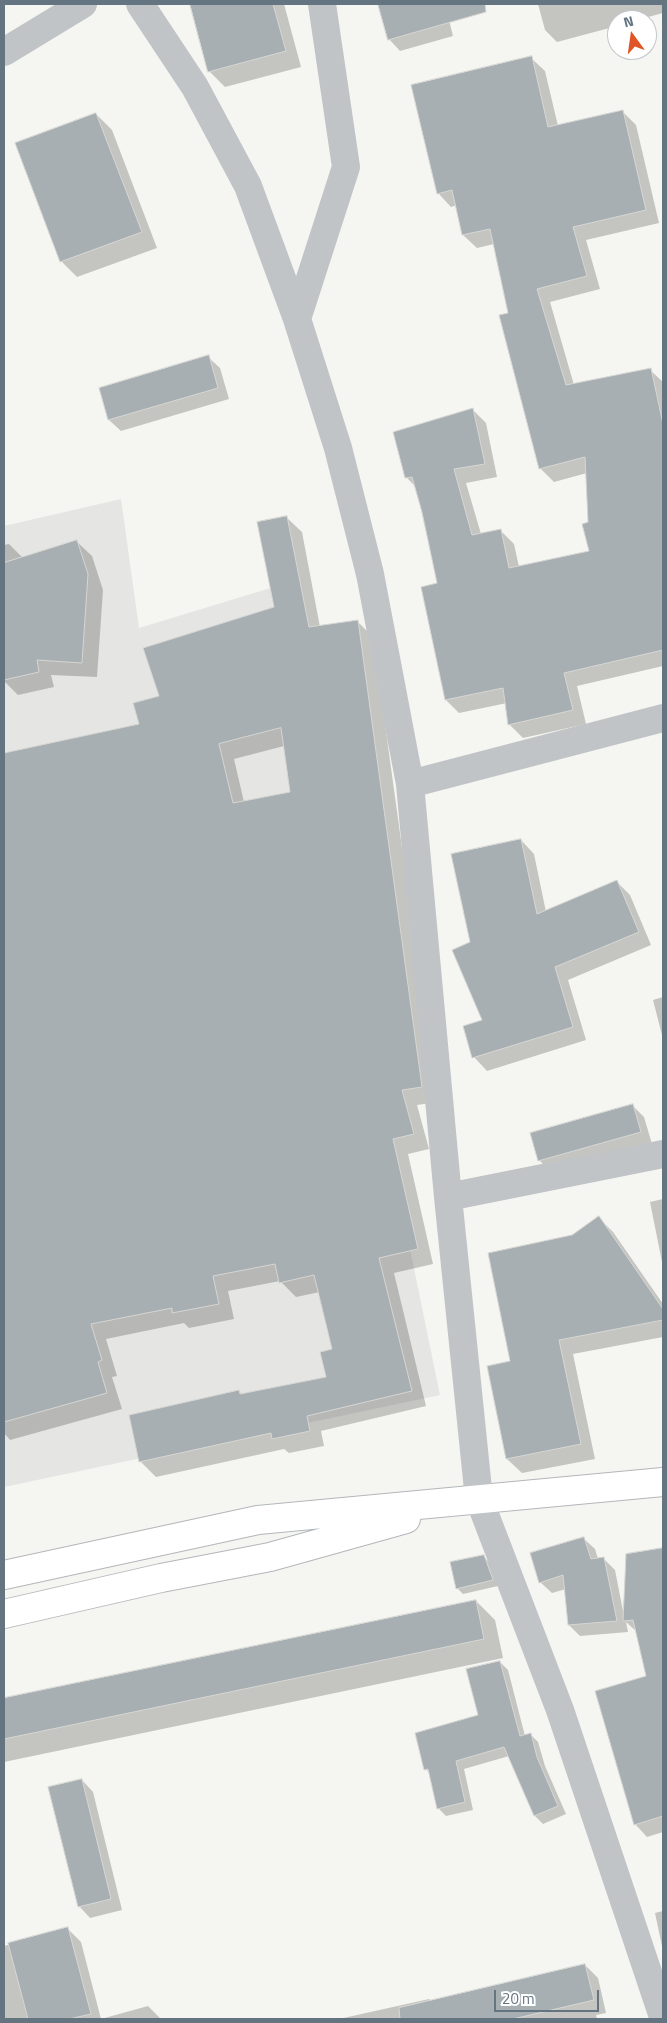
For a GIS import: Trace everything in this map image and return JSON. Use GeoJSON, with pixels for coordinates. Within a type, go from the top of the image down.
{"type":"FeatureCollection","features":[{"type":"Feature","properties":{"kind":"main road"},"geometry":{"type":"LineString","coordinates":[[4,1575],[258,1520],[663,1482]]}},
{"type":"Feature","properties":{"kind":"main road"},"geometry":{"type":"LineString","coordinates":[[4,1614],[160,1578],[270,1557],[479,1499]]}},
{"type":"Feature","properties":{"kind":"street"},"geometry":{"type":"LineString","coordinates":[[4,52],[83,4]]}},
{"type":"Feature","properties":{"kind":"street"},"geometry":{"type":"LineString","coordinates":[[140,4],[195,87],[248,186],[297,319],[338,448],[370,574],[410,784],[448,1197],[479,1499],[560,1710],[663,2017]]}},
{"type":"Feature","properties":{"kind":"street"},"geometry":{"type":"LineString","coordinates":[[297,319],[346,167],[322,4]]}},
{"type":"Feature","properties":{"kind":"street"},"geometry":{"type":"LineString","coordinates":[[410,784],[663,718]]}},
{"type":"Feature","properties":{"kind":"street"},"geometry":{"type":"LineString","coordinates":[[448,1197],[663,1154]]}},
{"type":"Feature","properties":{"kind":"shaded area"},"geometry":{"type":"Polygon","coordinates":[[[121,499],[139,628],[274,587],[440,1395],[4,1487],[4,526],[121,499]]]}},
{"type":"Feature","properties":{"kind":"building"},"geometry":{"type":"Polygon","coordinates":[[[190,4],[273,4],[286,51],[208,72],[190,4]]]}},
{"type":"Feature","properties":{"kind":"building"},"geometry":{"type":"Polygon","coordinates":[[[378,4],[485,4],[486,12],[388,40],[378,4]]]}},
{"type":"Feature","properties":{"kind":"building"},"geometry":{"type":"Polygon","coordinates":[[[532,56],[548,127],[623,110],[646,210],[573,227],[587,276],[537,289],[566,385],[651,368],[663,424],[663,650],[564,673],[573,710],[508,725],[503,688],[445,700],[421,587],[437,583],[422,512],[412,477],[405,478],[393,432],[473,408],[485,464],[454,469],[472,535],[501,529],[509,568],[589,551],[582,524],[588,522],[585,457],[539,469],[499,315],[508,313],[490,229],[462,235],[452,190],[437,194],[411,85],[532,56]]]}},
{"type":"Feature","properties":{"kind":"building"},"geometry":{"type":"Polygon","coordinates":[[[96,113],[142,232],[60,262],[15,143],[96,113]]]}},
{"type":"Feature","properties":{"kind":"building"},"geometry":{"type":"Polygon","coordinates":[[[209,355],[218,388],[108,420],[99,388],[209,355]]]}},
{"type":"Feature","properties":{"kind":"building"},"geometry":{"type":"Polygon","coordinates":[[[287,516],[309,627],[358,620],[422,1087],[402,1090],[414,1134],[393,1139],[418,1249],[379,1258],[412,1391],[307,1416],[310,1431],[272,1439],[271,1433],[139,1462],[129,1415],[239,1390],[240,1394],[326,1377],[320,1352],[332,1349],[314,1275],[279,1283],[275,1264],[213,1276],[219,1304],[172,1313],[172,1308],[91,1324],[102,1360],[98,1362],[107,1393],[4,1422],[4,753],[139,724],[133,703],[159,696],[143,648],[274,607],[257,522],[287,516]],[[281,728],[219,744],[233,803],[290,792],[281,728]]]}},
{"type":"Feature","properties":{"kind":"building"},"geometry":{"type":"Polygon","coordinates":[[[77,540],[88,574],[82,663],[37,660],[39,672],[4,680],[4,563],[77,540]]]}},
{"type":"Feature","properties":{"kind":"building"},"geometry":{"type":"Polygon","coordinates":[[[521,839],[537,914],[617,880],[639,932],[555,967],[573,1027],[472,1058],[463,1026],[482,1020],[452,950],[470,942],[451,854],[521,839]]]}},
{"type":"Feature","properties":{"kind":"building"},"geometry":{"type":"Polygon","coordinates":[[[633,1104],[641,1132],[538,1161],[530,1133],[633,1104]]]}},
{"type":"Feature","properties":{"kind":"building"},"geometry":{"type":"Polygon","coordinates":[[[599,1216],[663,1309],[663,1320],[559,1340],[581,1444],[506,1459],[487,1366],[510,1361],[488,1253],[572,1235],[599,1216]]]}},
{"type":"Feature","properties":{"kind":"building"},"geometry":{"type":"Polygon","coordinates":[[[584,1537],[591,1559],[604,1557],[617,1621],[568,1625],[563,1575],[539,1583],[530,1553],[584,1537]]]}},
{"type":"Feature","properties":{"kind":"building"},"geometry":{"type":"Polygon","coordinates":[[[663,1548],[663,1816],[634,1825],[595,1691],[646,1676],[633,1620],[623,1621],[626,1554],[663,1548]]]}},
{"type":"Feature","properties":{"kind":"building"},"geometry":{"type":"Polygon","coordinates":[[[484,1555],[493,1580],[456,1589],[450,1562],[484,1555]]]}},
{"type":"Feature","properties":{"kind":"building"},"geometry":{"type":"Polygon","coordinates":[[[476,1600],[484,1639],[4,1739],[4,1698],[476,1600]]]}},
{"type":"Feature","properties":{"kind":"building"},"geometry":{"type":"Polygon","coordinates":[[[500,1661],[520,1736],[531,1733],[537,1757],[558,1806],[534,1816],[504,1747],[456,1761],[465,1802],[437,1809],[428,1769],[424,1770],[415,1733],[478,1715],[466,1669],[500,1661]]]}},
{"type":"Feature","properties":{"kind":"building"},"geometry":{"type":"Polygon","coordinates":[[[82,1779],[111,1899],[78,1907],[48,1787],[82,1779]]]}},
{"type":"Feature","properties":{"kind":"building"},"geometry":{"type":"Polygon","coordinates":[[[68,1927],[91,2014],[69,2019],[28,2019],[8,1943],[68,1927]]]}},
{"type":"Feature","properties":{"kind":"building"},"geometry":{"type":"Polygon","coordinates":[[[585,1964],[594,2000],[513,2019],[400,2019],[399,2008],[585,1964]]]}}]}
